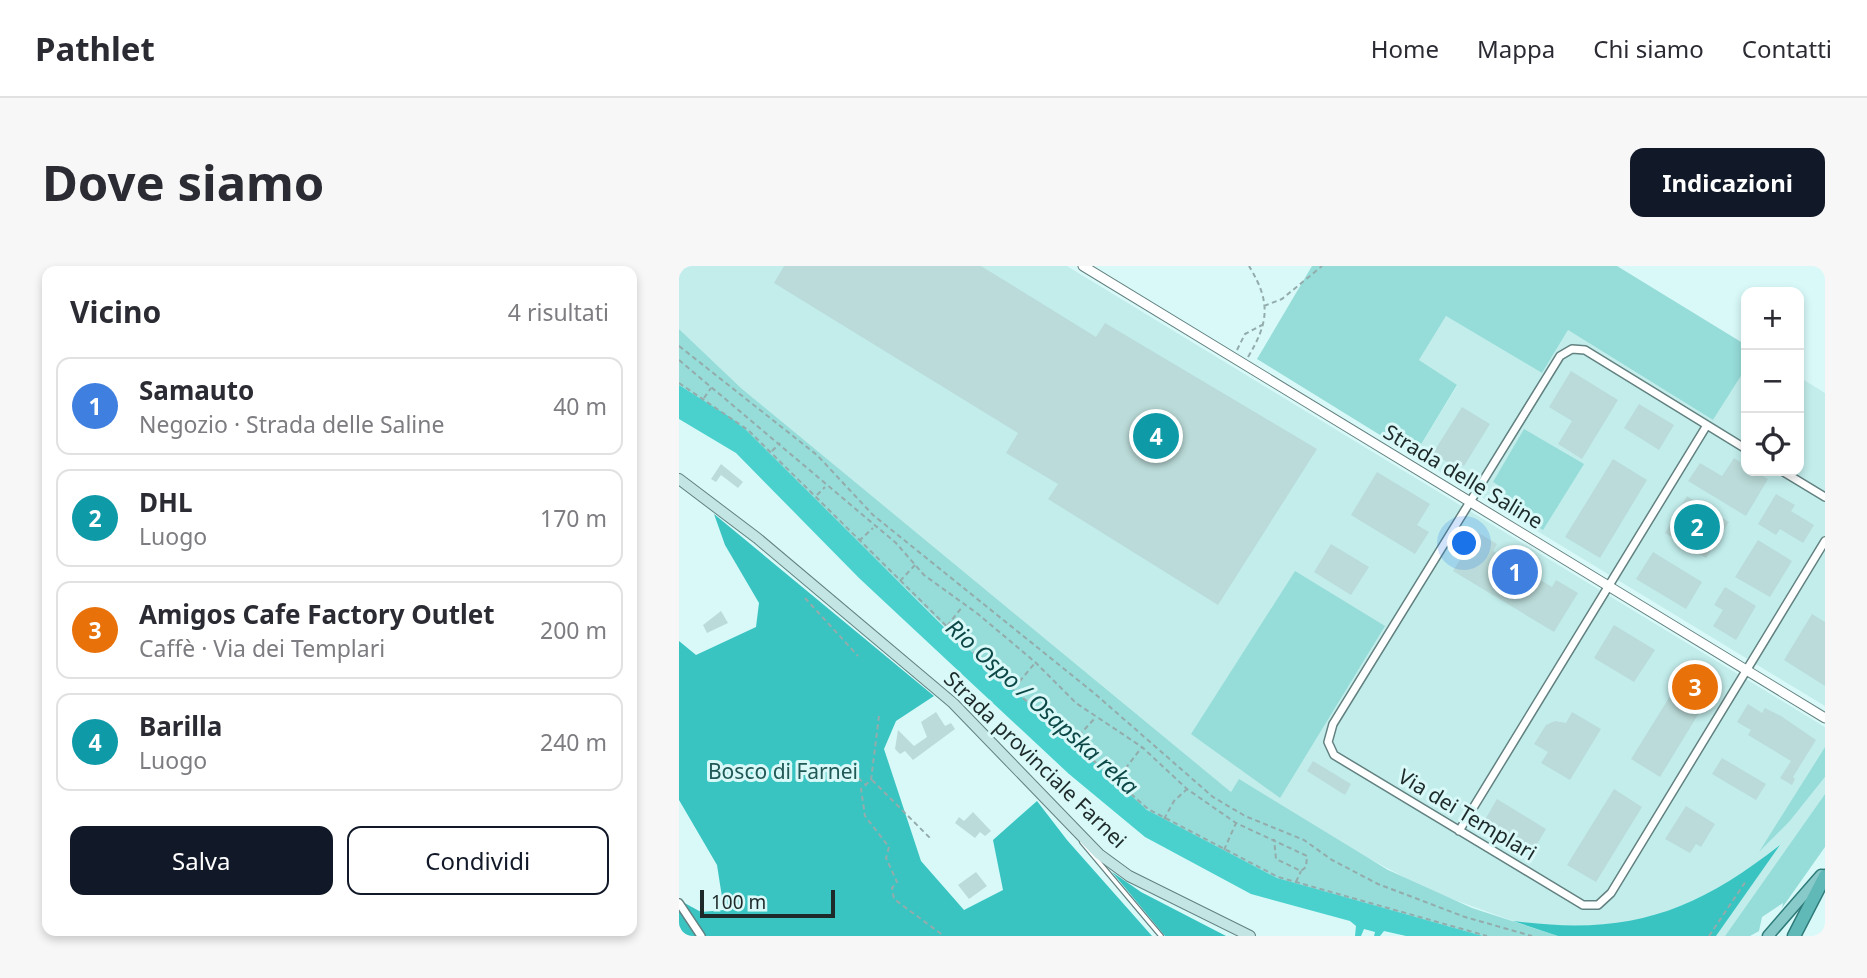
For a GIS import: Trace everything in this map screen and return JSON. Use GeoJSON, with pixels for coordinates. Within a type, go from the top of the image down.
{"type":"FeatureCollection","features":[{"type":"Feature","properties":{"kind":"highway"},"geometry":{"type":"LineString","coordinates":[[1794,936],[1825,876]]}},
{"type":"Feature","properties":{"kind":"main road","name":"Strada provinciale Farnei"},"geometry":{"type":"LineString","coordinates":[[679,479],[757,538],[953,703],[1099,854],[1129,876],[1250,936]]}},
{"type":"Feature","properties":{"kind":"main road"},"geometry":{"type":"LineString","coordinates":[[1767,936],[1825,870]]}},
{"type":"Feature","properties":{"kind":"street","name":"Strada delle Saline"},"geometry":{"type":"LineString","coordinates":[[1083,266],[1825,718]]}},
{"type":"Feature","properties":{"kind":"street"},"geometry":{"type":"LineString","coordinates":[[1470,502],[1560,356],[1572,349],[1585,350],[1741,446]]}},
{"type":"Feature","properties":{"kind":"street"},"geometry":{"type":"LineString","coordinates":[[1459,831],[1707,425]]}},
{"type":"Feature","properties":{"kind":"street"},"geometry":{"type":"LineString","coordinates":[[1790,476],[1825,497]]}},
{"type":"Feature","properties":{"kind":"street","name":"Via dei Templari"},"geometry":{"type":"LineString","coordinates":[[1470,502],[1333,724],[1328,742],[1333,755],[1583,905],[1598,905],[1611,893],[1747,671]]}},
{"type":"Feature","properties":{"kind":"street"},"geometry":{"type":"LineString","coordinates":[[1747,671],[1825,541]]}},
{"type":"Feature","properties":{"kind":"street"},"geometry":{"type":"LineString","coordinates":[[679,903],[701,936]]}},
{"type":"Feature","properties":{"kind":"lane"},"geometry":{"type":"LineString","coordinates":[[1068,824],[1161,936]]}},
{"type":"Feature","properties":{"kind":"path"},"geometry":{"type":"LineString","coordinates":[[1244,364],[1264,330],[1263,295],[1249,266]]}},
{"type":"Feature","properties":{"kind":"path"},"geometry":{"type":"LineString","coordinates":[[1263,306],[1282,299],[1322,266]]}},
{"type":"Feature","properties":{"kind":"path"},"geometry":{"type":"LineString","coordinates":[[1232,357],[1245,334],[1264,324]]}},
{"type":"Feature","properties":{"kind":"path"},"geometry":{"type":"LineString","coordinates":[[679,346],[817,455],[873,515],[1094,693],[1213,797],[1245,816],[1304,840],[1332,860],[1378,884],[1465,917],[1532,936]]}},
{"type":"Feature","properties":{"kind":"path"},"geometry":{"type":"LineString","coordinates":[[679,360],[896,543],[915,565],[1035,662],[1095,718],[1142,747],[1188,789],[1236,823],[1307,856],[1309,862],[1295,883]]}},
{"type":"Feature","properties":{"kind":"path"},"geometry":{"type":"LineString","coordinates":[[679,383],[731,416],[771,452],[899,582],[1115,783],[1163,820],[1295,883],[1487,936]]}},
{"type":"Feature","properties":{"kind":"path"},"geometry":{"type":"LineString","coordinates":[[704,399],[711,387]]}},
{"type":"Feature","properties":{"kind":"path"},"geometry":{"type":"LineString","coordinates":[[771,452],[780,443]]}},
{"type":"Feature","properties":{"kind":"path"},"geometry":{"type":"LineString","coordinates":[[816,496],[827,485]]}},
{"type":"Feature","properties":{"kind":"path"},"geometry":{"type":"LineString","coordinates":[[858,542],[874,526]]}},
{"type":"Feature","properties":{"kind":"path"},"geometry":{"type":"LineString","coordinates":[[899,582],[915,565]]}},
{"type":"Feature","properties":{"kind":"path"},"geometry":{"type":"LineString","coordinates":[[805,598],[858,656]]}},
{"type":"Feature","properties":{"kind":"path"},"geometry":{"type":"LineString","coordinates":[[947,627],[964,605]]}},
{"type":"Feature","properties":{"kind":"path"},"geometry":{"type":"LineString","coordinates":[[1013,689],[1035,662]]}},
{"type":"Feature","properties":{"kind":"path"},"geometry":{"type":"LineString","coordinates":[[879,716],[871,780],[861,789],[865,816],[889,847],[885,858],[897,883],[892,888],[894,899],[944,936]]}},
{"type":"Feature","properties":{"kind":"path"},"geometry":{"type":"LineString","coordinates":[[1072,743],[1095,718]]}},
{"type":"Feature","properties":{"kind":"path"},"geometry":{"type":"LineString","coordinates":[[1115,783],[1142,747]]}},
{"type":"Feature","properties":{"kind":"path"},"geometry":{"type":"LineString","coordinates":[[857,778],[866,784]]}},
{"type":"Feature","properties":{"kind":"path"},"geometry":{"type":"LineString","coordinates":[[871,780],[931,839]]}},
{"type":"Feature","properties":{"kind":"path"},"geometry":{"type":"LineString","coordinates":[[1163,820],[1174,802],[1188,789]]}},
{"type":"Feature","properties":{"kind":"path"},"geometry":{"type":"LineString","coordinates":[[1224,850],[1236,823]]}},
{"type":"Feature","properties":{"kind":"path"},"geometry":{"type":"LineString","coordinates":[[1274,839],[1276,859],[1301,871]]}},
{"type":"Feature","properties":{"kind":"path"},"geometry":{"type":"LineString","coordinates":[[1709,936],[1746,881]]}},
{"type":"Feature","properties":{"kind":"shaded area"},"geometry":{"type":"Polygon","coordinates":[[[679,266],[1067,266],[1825,727],[1825,747],[1761,850],[1789,822],[1825,777],[1825,794],[1725,936],[1716,936],[1777,847],[1738,878],[1702,899],[1648,920],[1621,925],[1545,927],[1513,921],[1430,891],[1338,842],[1239,780],[1231,792],[741,388],[679,329],[679,266]],[[1295,571],[1192,733],[1280,798],[1295,571]]]}},
{"type":"Feature","properties":{"kind":"shaded area"},"geometry":{"type":"Polygon","coordinates":[[[1312,266],[1617,266],[1741,342],[1741,376],[1713,420],[1568,330],[1542,373],[1446,316],[1419,360],[1457,385],[1414,456],[1257,359],[1312,266]]]}},
{"type":"Feature","properties":{"kind":"shaded area"},"geometry":{"type":"Polygon","coordinates":[[[1446,316],[1542,373],[1568,330],[1713,420],[1741,376],[1741,476],[1804,476],[1804,380],[1825,393],[1825,706],[1414,456],[1457,386],[1419,360],[1446,316]]]}},
{"type":"Feature","properties":{"kind":"shaded area"},"geometry":{"type":"Polygon","coordinates":[[[679,329],[741,388],[1231,792],[1239,779],[1388,870],[1472,908],[1558,936],[1483,936],[1302,886],[1277,878],[1163,821],[1128,796],[985,666],[730,417],[679,385],[679,329]]]}},
{"type":"Feature","properties":{"kind":"shaded area"},"geometry":{"type":"Polygon","coordinates":[[[679,385],[747,431],[946,629],[1147,810],[1277,878],[1483,936],[1406,936],[1384,931],[1380,936],[1374,936],[1375,932],[1364,929],[1361,936],[1355,936],[1356,926],[1350,921],[1251,894],[1145,837],[1069,774],[859,578],[736,453],[679,419],[679,385]]]}},
{"type":"Feature","properties":{"kind":"shaded area"},"geometry":{"type":"Polygon","coordinates":[[[1524,429],[1584,464],[1543,530],[1493,501],[1491,495],[1498,485],[1493,482],[1524,429]]]}},
{"type":"Feature","properties":{"kind":"shaded area"},"geometry":{"type":"Polygon","coordinates":[[[1295,571],[1385,626],[1280,798],[1191,734],[1295,571]]]}},
{"type":"Feature","properties":{"kind":"shaded area"},"geometry":{"type":"Polygon","coordinates":[[[1825,747],[1825,777],[1789,822],[1759,852],[1825,747]]]}},
{"type":"Feature","properties":{"kind":"shaded area"},"geometry":{"type":"Polygon","coordinates":[[[1825,794],[1825,847],[1782,908],[1783,903],[1762,917],[1759,931],[1750,936],[1725,936],[1825,794]]]}},
{"type":"Feature","properties":{"kind":"green space","name":"Bosco di Farnei"},"geometry":{"type":"Polygon","coordinates":[[[714,514],[934,696],[896,721],[884,749],[921,861],[964,910],[1003,890],[993,840],[1037,801],[1067,840],[1152,936],[679,936],[679,900],[701,912],[724,910],[717,865],[679,800],[679,641],[696,655],[756,627],[759,603],[725,545],[714,514]]]}},
{"type":"Feature","properties":{"kind":"green space"},"geometry":{"type":"Polygon","coordinates":[[[1780,845],[1716,936],[1558,936],[1513,921],[1590,925],[1624,922],[1656,914],[1717,888],[1780,845]]]}},
{"type":"Feature","properties":{"kind":"green space"},"geometry":{"type":"Polygon","coordinates":[[[1112,872],[1141,892],[1226,936],[1165,936],[1112,872]]]}},
{"type":"Feature","properties":{"kind":"building"},"geometry":{"type":"Polygon","coordinates":[[[784,266],[981,266],[1096,337],[1105,323],[1317,449],[1218,605],[1048,499],[1058,484],[1006,453],[1018,433],[774,283],[784,266]]]}},
{"type":"Feature","properties":{"kind":"building"},"geometry":{"type":"Polygon","coordinates":[[[1571,371],[1618,400],[1582,459],[1558,444],[1572,421],[1549,407],[1571,371]]]}},
{"type":"Feature","properties":{"kind":"building"},"geometry":{"type":"Polygon","coordinates":[[[1639,404],[1674,425],[1659,450],[1624,428],[1639,404]]]}},
{"type":"Feature","properties":{"kind":"building"},"geometry":{"type":"Polygon","coordinates":[[[1462,407],[1490,424],[1464,466],[1458,463],[1455,467],[1433,453],[1462,407]]]}},
{"type":"Feature","properties":{"kind":"building"},"geometry":{"type":"Polygon","coordinates":[[[1734,458],[1741,463],[1741,476],[1763,476],[1768,479],[1746,516],[1688,481],[1700,463],[1722,476],[1734,458]]]}},
{"type":"Feature","properties":{"kind":"building"},"geometry":{"type":"Polygon","coordinates":[[[1613,459],[1647,480],[1600,558],[1565,537],[1613,459]]]}},
{"type":"Feature","properties":{"kind":"building"},"geometry":{"type":"Polygon","coordinates":[[[721,464],[743,482],[738,488],[721,475],[716,482],[711,479],[721,464]]]}},
{"type":"Feature","properties":{"kind":"building"},"geometry":{"type":"Polygon","coordinates":[[[1377,472],[1430,504],[1417,525],[1429,532],[1415,554],[1351,515],[1377,472]]]}},
{"type":"Feature","properties":{"kind":"building"},"geometry":{"type":"Polygon","coordinates":[[[1776,494],[1795,505],[1791,511],[1814,525],[1803,543],[1780,529],[1776,535],[1758,524],[1776,494]]]}},
{"type":"Feature","properties":{"kind":"building"},"geometry":{"type":"Polygon","coordinates":[[[1687,496],[1729,522],[1706,558],[1665,533],[1687,496]]]}},
{"type":"Feature","properties":{"kind":"building"},"geometry":{"type":"Polygon","coordinates":[[[1477,532],[1497,544],[1493,551],[1552,587],[1556,580],[1578,593],[1554,632],[1453,571],[1477,532]]]}},
{"type":"Feature","properties":{"kind":"building"},"geometry":{"type":"Polygon","coordinates":[[[1758,540],[1792,561],[1770,597],[1735,577],[1758,540]]]}},
{"type":"Feature","properties":{"kind":"building"},"geometry":{"type":"Polygon","coordinates":[[[1331,544],[1369,567],[1351,595],[1314,572],[1331,544]]]}},
{"type":"Feature","properties":{"kind":"building"},"geometry":{"type":"Polygon","coordinates":[[[1653,552],[1702,582],[1686,609],[1636,579],[1653,552]]]}},
{"type":"Feature","properties":{"kind":"building"},"geometry":{"type":"Polygon","coordinates":[[[1725,587],[1756,606],[1736,640],[1713,626],[1723,610],[1714,605],[1725,587]]]}},
{"type":"Feature","properties":{"kind":"building"},"geometry":{"type":"Polygon","coordinates":[[[721,611],[728,623],[707,633],[703,625],[721,611]]]}},
{"type":"Feature","properties":{"kind":"building"},"geometry":{"type":"Polygon","coordinates":[[[1812,614],[1825,622],[1825,686],[1784,660],[1812,614]]]}},
{"type":"Feature","properties":{"kind":"building"},"geometry":{"type":"Polygon","coordinates":[[[1614,625],[1655,650],[1634,682],[1594,658],[1614,625]]]}},
{"type":"Feature","properties":{"kind":"building"},"geometry":{"type":"Polygon","coordinates":[[[1688,667],[1716,685],[1660,777],[1631,759],[1688,667]]]}},
{"type":"Feature","properties":{"kind":"building"},"geometry":{"type":"Polygon","coordinates":[[[1748,704],[1762,713],[1765,708],[1781,716],[1816,740],[1793,777],[1795,779],[1792,785],[1780,778],[1791,761],[1748,735],[1751,730],[1737,722],[1748,704]]]}},
{"type":"Feature","properties":{"kind":"building"},"geometry":{"type":"Polygon","coordinates":[[[936,712],[945,726],[951,723],[955,729],[913,760],[905,751],[900,754],[895,749],[898,730],[914,746],[927,737],[921,722],[936,712]]]}},
{"type":"Feature","properties":{"kind":"building"},"geometry":{"type":"Polygon","coordinates":[[[1572,712],[1601,729],[1570,780],[1541,763],[1548,752],[1534,744],[1546,725],[1555,721],[1566,723],[1572,712]]]}},
{"type":"Feature","properties":{"kind":"building"},"geometry":{"type":"Polygon","coordinates":[[[1722,758],[1766,784],[1756,800],[1712,774],[1722,758]]]}},
{"type":"Feature","properties":{"kind":"building"},"geometry":{"type":"Polygon","coordinates":[[[1313,761],[1351,784],[1345,795],[1307,771],[1313,761]]]}},
{"type":"Feature","properties":{"kind":"building"},"geometry":{"type":"Polygon","coordinates":[[[1614,789],[1642,807],[1596,882],[1567,865],[1614,789]]]}},
{"type":"Feature","properties":{"kind":"building"},"geometry":{"type":"Polygon","coordinates":[[[1497,799],[1546,829],[1531,854],[1488,826],[1486,818],[1497,799]]]}},
{"type":"Feature","properties":{"kind":"building"},"geometry":{"type":"Polygon","coordinates":[[[1686,806],[1715,824],[1701,847],[1696,844],[1690,853],[1665,839],[1686,806]]]}},
{"type":"Feature","properties":{"kind":"building"},"geometry":{"type":"Polygon","coordinates":[[[973,812],[991,831],[985,836],[980,832],[975,838],[955,823],[959,817],[964,821],[973,812]]]}},
{"type":"Feature","properties":{"kind":"building"},"geometry":{"type":"Polygon","coordinates":[[[976,872],[987,886],[969,899],[958,885],[976,872]]]}},
{"type":"Feature","properties":{"kind":"place","name":"Barilla"},"geometry":{"type":"Point","coordinates":[1156,436]}},
{"type":"Feature","properties":{"kind":"place","name":"DHL"},"geometry":{"type":"Point","coordinates":[1697,527]}},
{"type":"Feature","properties":{"kind":"place","name":"Samauto"},"geometry":{"type":"Point","coordinates":[1515,572]}},
{"type":"Feature","properties":{"kind":"place","name":"Amigos Cafe Factory Outlet"},"geometry":{"type":"Point","coordinates":[1695,687]}},
{"type":"Feature","properties":{"kind":"water label","name":"Rio Ospo / Osapska reka"},"geometry":{"type":"Point","coordinates":[1042,707]}}]}
